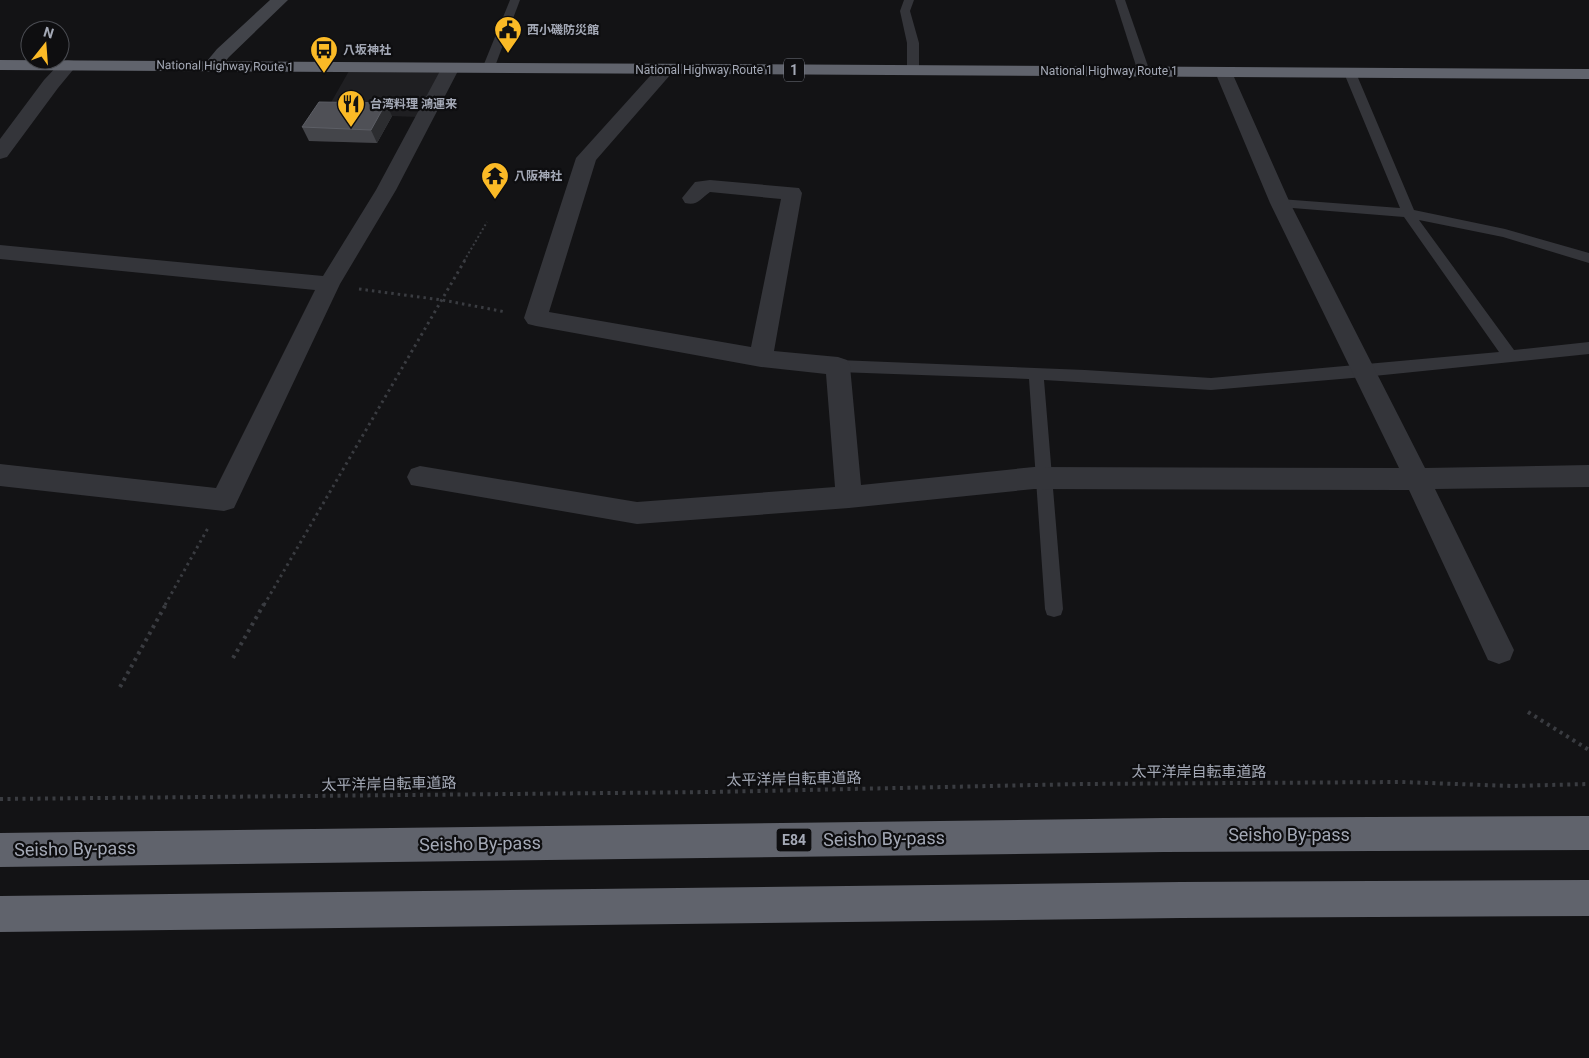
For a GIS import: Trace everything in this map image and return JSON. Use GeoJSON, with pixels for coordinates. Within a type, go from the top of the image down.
{"type":"FeatureCollection","features":[{"type":"Feature","properties":{"kind":"highway","name":"National Highway Route 1"},"geometry":{"type":"LineString","coordinates":[[0,65],[20,65]]}},
{"type":"Feature","properties":{"kind":"highway","name":"National Highway Route 1"},"geometry":{"type":"LineString","coordinates":[[70,65],[450,69],[1589,74]]}},
{"type":"Feature","properties":{"kind":"highway","name":"Seisho By-pass"},"geometry":{"type":"LineString","coordinates":[[0,850],[1164,835],[1589,833]]}},
{"type":"Feature","properties":{"kind":"highway"},"geometry":{"type":"LineString","coordinates":[[0,914],[1181,900],[1589,898]]}},
{"type":"Feature","properties":{"kind":"street"},"geometry":{"type":"LineString","coordinates":[[211,67],[223,53],[280,0]]}},
{"type":"Feature","properties":{"kind":"street"},"geometry":{"type":"LineString","coordinates":[[0,475],[224,500],[329,284],[386,190],[450,69]]}},
{"type":"Feature","properties":{"kind":"street"},"geometry":{"type":"LineString","coordinates":[[0,153],[50,84],[63,70]]}},
{"type":"Feature","properties":{"kind":"street"},"geometry":{"type":"LineString","coordinates":[[665,70],[586,158],[536,318],[761,358],[838,366],[849,497]]}},
{"type":"Feature","properties":{"kind":"street"},"geometry":{"type":"LineString","coordinates":[[1224,72],[1280,203],[1417,479],[1498,650]]}},
{"type":"Feature","properties":{"kind":"street"},"geometry":{"type":"LineString","coordinates":[[692,198],[702,187],[710,186],[792,193],[761,358]]}},
{"type":"Feature","properties":{"kind":"street"},"geometry":{"type":"LineString","coordinates":[[0,252],[329,284]]}},
{"type":"Feature","properties":{"kind":"street"},"geometry":{"type":"LineString","coordinates":[[420,477],[637,513],[849,497],[1044,478],[1417,479],[1589,476]]}},
{"type":"Feature","properties":{"kind":"lane"},"geometry":{"type":"LineString","coordinates":[[488,69],[515,0]]}},
{"type":"Feature","properties":{"kind":"lane"},"geometry":{"type":"LineString","coordinates":[[909,0],[905,11],[913,43],[913,71]]}},
{"type":"Feature","properties":{"kind":"lane"},"geometry":{"type":"LineString","coordinates":[[1120,0],[1144,72]]}},
{"type":"Feature","properties":{"kind":"lane"},"geometry":{"type":"LineString","coordinates":[[1350,73],[1408,213],[1510,356]]}},
{"type":"Feature","properties":{"kind":"lane"},"geometry":{"type":"LineString","coordinates":[[1280,203],[1408,213],[1505,233],[1589,258]]}},
{"type":"Feature","properties":{"kind":"lane"},"geometry":{"type":"LineString","coordinates":[[838,366],[1036,374],[1211,384],[1364,372],[1589,348]]}},
{"type":"Feature","properties":{"kind":"lane"},"geometry":{"type":"LineString","coordinates":[[1036,374],[1054,609]]}},
{"type":"Feature","properties":{"kind":"path"},"geometry":{"type":"LineString","coordinates":[[233,658],[487,222]]}},
{"type":"Feature","properties":{"kind":"path"},"geometry":{"type":"LineString","coordinates":[[329,284],[442,300],[536,318]]}},
{"type":"Feature","properties":{"kind":"path"},"geometry":{"type":"LineString","coordinates":[[120,687],[224,500]]}},
{"type":"Feature","properties":{"kind":"path"},"geometry":{"type":"LineString","coordinates":[[1528,712],[1589,750]]}},
{"type":"Feature","properties":{"kind":"path","name":"太平洋岸自転車道路"},"geometry":{"type":"LineString","coordinates":[[0,799],[713,792],[1091,784],[1402,782],[1511,786],[1589,784]]}},
{"type":"Feature","properties":{"kind":"shaded area"},"geometry":{"type":"Polygon","coordinates":[[[349,71],[442,72],[417,117],[392,116],[377,143],[309,141],[349,71]]]}},
{"type":"Feature","properties":{"kind":"building"},"geometry":{"type":"Polygon","coordinates":[[[319,102],[386,103],[371,130],[302,127],[319,102]]]}},
{"type":"Feature","properties":{"kind":"place","name":"西小磯防災館"},"geometry":{"type":"Point","coordinates":[508,54]}},
{"type":"Feature","properties":{"kind":"place","name":"八坂神社"},"geometry":{"type":"Point","coordinates":[324,74]}},
{"type":"Feature","properties":{"kind":"place","name":"台湾料理 鴻運来"},"geometry":{"type":"Point","coordinates":[351,128]}},
{"type":"Feature","properties":{"kind":"place","name":"八阪神社"},"geometry":{"type":"Point","coordinates":[495,200]}}]}
